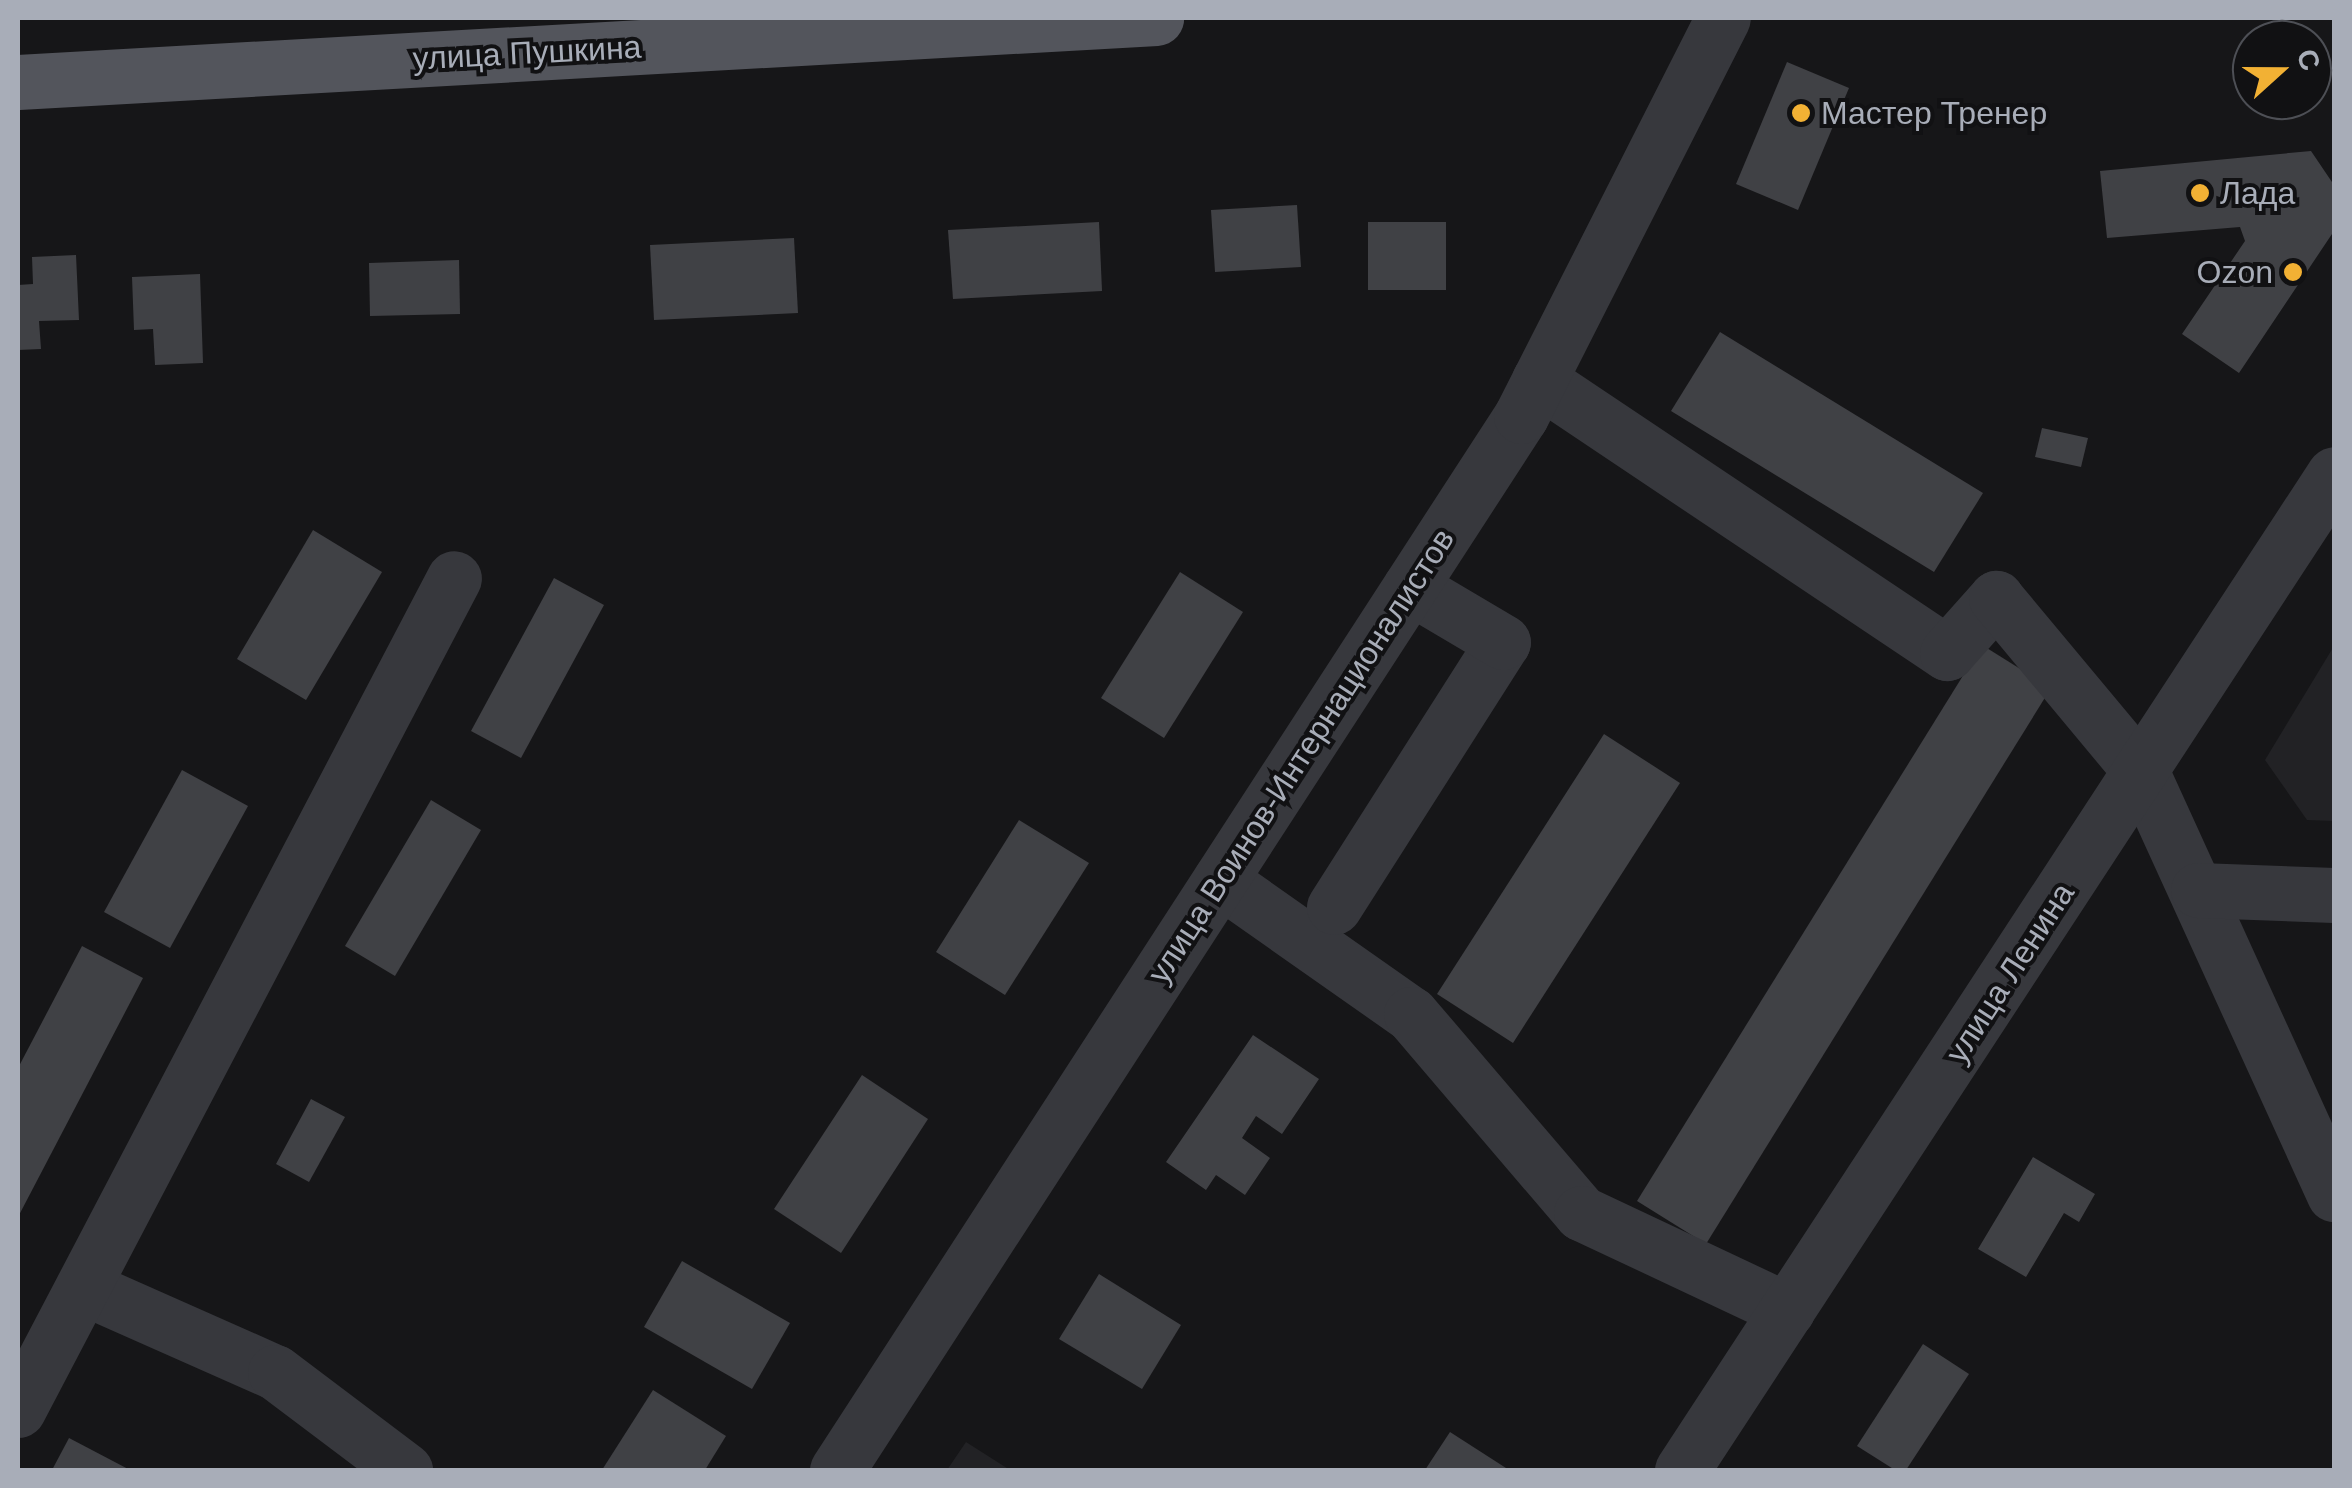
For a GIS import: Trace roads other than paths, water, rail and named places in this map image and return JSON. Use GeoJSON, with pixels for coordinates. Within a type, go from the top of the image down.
{"type":"FeatureCollection","features":[{"type":"Feature","properties":{"kind":"main road","name":"улица Пушкина"},"geometry":{"type":"LineString","coordinates":[[18,82],[993,22],[1156,18]]}},
{"type":"Feature","properties":{"kind":"street","name":"улица Воинов-Интернационалистов"},"geometry":{"type":"LineString","coordinates":[[837,1470],[1410,587],[1539,380],[1723,18]]}},
{"type":"Feature","properties":{"kind":"street"},"geometry":{"type":"LineString","coordinates":[[1539,380],[1946,653],[1996,598],[2142,773],[2334,1193]]}},
{"type":"Feature","properties":{"kind":"street","name":"улица Ленина"},"geometry":{"type":"LineString","coordinates":[[1682,1470],[2142,773],[2318,526],[2334,474]]}},
{"type":"Feature","properties":{"kind":"street"},"geometry":{"type":"LineString","coordinates":[[18,1410],[454,578]]}},
{"type":"Feature","properties":{"kind":"street"},"geometry":{"type":"LineString","coordinates":[[1334,907],[1503,642],[1410,587]]}},
{"type":"Feature","properties":{"kind":"street"},"geometry":{"type":"LineString","coordinates":[[1220,880],[1411,1014],[1581,1213],[1787,1310]]}},
{"type":"Feature","properties":{"kind":"street"},"geometry":{"type":"LineString","coordinates":[[2198,890],[2334,896]]}},
{"type":"Feature","properties":{"kind":"street"},"geometry":{"type":"LineString","coordinates":[[85,1288],[275,1372],[404,1470]]}},
{"type":"Feature","properties":{"kind":"place","name":"Мастер Тренер"},"geometry":{"type":"Point","coordinates":[1801,113]}},
{"type":"Feature","properties":{"kind":"place","name":"Лада"},"geometry":{"type":"Point","coordinates":[2200,193]}},
{"type":"Feature","properties":{"kind":"place","name":"Ozon"},"geometry":{"type":"Point","coordinates":[2293,272]}}]}
